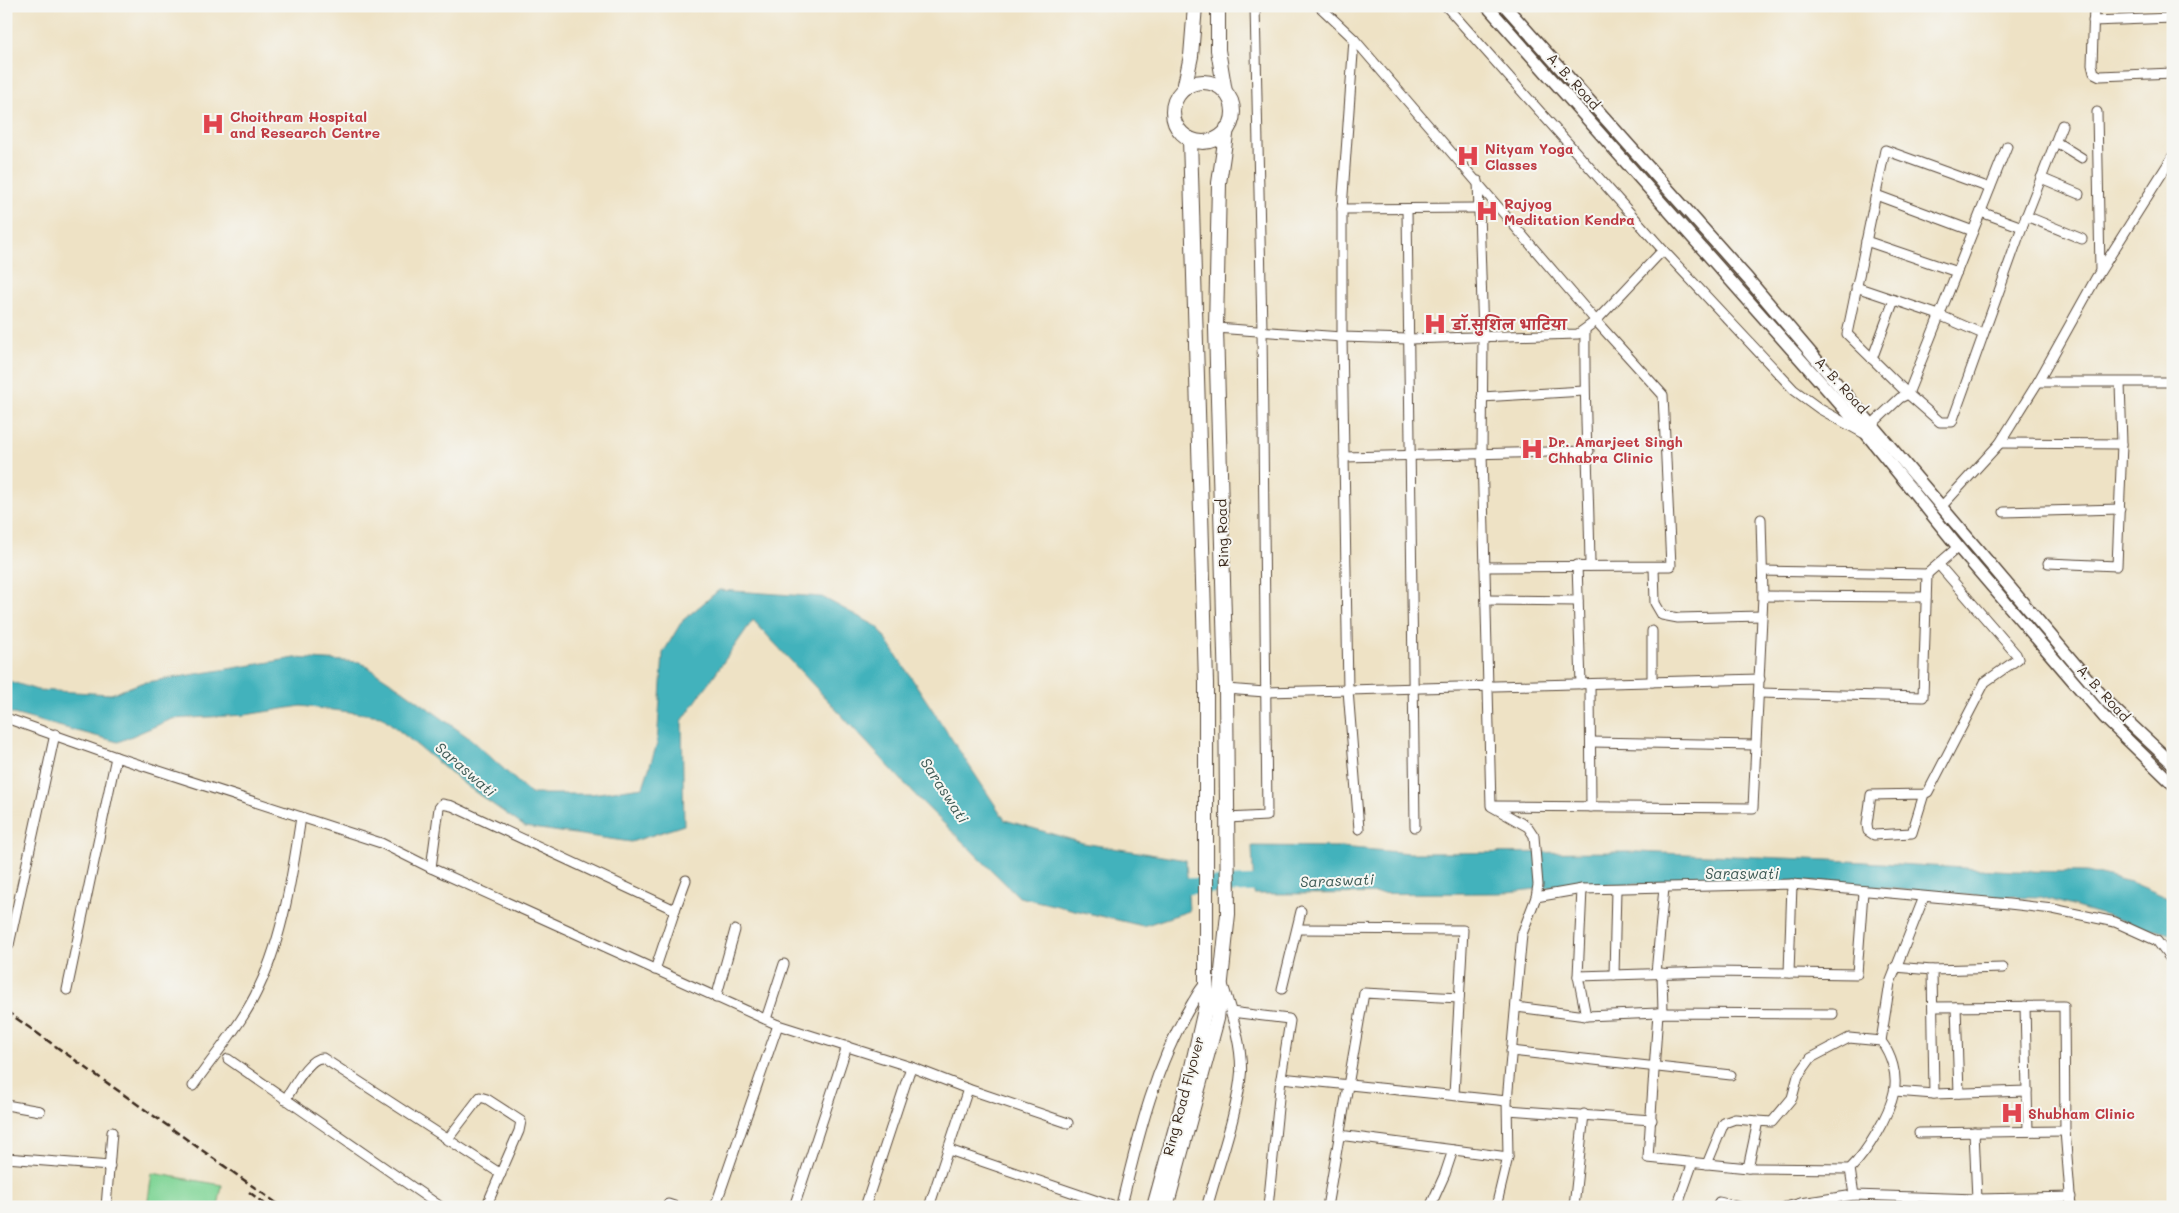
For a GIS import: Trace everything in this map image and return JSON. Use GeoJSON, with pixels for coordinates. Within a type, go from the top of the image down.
{"type":"FeatureCollection","features":[{"type":"Feature","properties":{"kind":"highway"},"geometry":{"type":"LineString","coordinates":[[1184,89],[1191,56],[1195,6]]}},
{"type":"Feature","properties":{"kind":"highway"},"geometry":{"type":"LineString","coordinates":[[1218,6],[1218,50],[1225,92],[1232,110],[1227,128],[1222,135],[1206,141],[1190,139],[1178,128],[1173,112],[1176,98],[1184,89],[1190,85],[1205,82],[1219,87],[1225,92]]}},
{"type":"Feature","properties":{"kind":"highway","name":"Ring Road"},"geometry":{"type":"LineString","coordinates":[[1225,938],[1228,914],[1226,689],[1216,328],[1219,183],[1227,128]]}},
{"type":"Feature","properties":{"kind":"highway","name":"Ring Road Flyover"},"geometry":{"type":"LineString","coordinates":[[1154,1207],[1189,1080],[1206,1004],[1204,984],[1207,937],[1205,850],[1206,683],[1190,139]]}},
{"type":"Feature","properties":{"kind":"highway","name":"Ring Road Flyover"},"geometry":{"type":"LineString","coordinates":[[1166,1207],[1218,1019],[1225,938]]}},
{"type":"Feature","properties":{"kind":"main road","name":"A. B. Road"},"geometry":{"type":"LineString","coordinates":[[1487,6],[1868,430],[1942,506],[2109,704],[2172,763]]}},
{"type":"Feature","properties":{"kind":"main road","name":"A. B. Road"},"geometry":{"type":"LineString","coordinates":[[1505,6],[1742,271],[1958,547],[2104,717],[2173,784]]}},
{"type":"Feature","properties":{"kind":"main road"},"geometry":{"type":"LineString","coordinates":[[2147,759],[2157,749]]}},
{"type":"Feature","properties":{"kind":"street"},"geometry":{"type":"LineString","coordinates":[[1227,818],[1266,816],[1262,330],[1255,6]]}},
{"type":"Feature","properties":{"kind":"street"},"geometry":{"type":"LineString","coordinates":[[1319,6],[1354,39],[1478,181],[1596,321],[1663,396],[1670,566],[1577,565],[1485,567]]}},
{"type":"Feature","properties":{"kind":"street"},"geometry":{"type":"LineString","coordinates":[[1446,6],[1663,250],[1794,390],[1820,409],[1868,430],[1900,398],[1908,394],[2007,146]]}},
{"type":"Feature","properties":{"kind":"street"},"geometry":{"type":"LineString","coordinates":[[2094,6],[2094,73],[2100,76],[2173,73]]}},
{"type":"Feature","properties":{"kind":"street"},"geometry":{"type":"LineString","coordinates":[[2093,21],[2173,18]]}},
{"type":"Feature","properties":{"kind":"street"},"geometry":{"type":"LineString","coordinates":[[1354,39],[1342,209],[1342,337],[1348,690],[1359,829]]}},
{"type":"Feature","properties":{"kind":"street"},"geometry":{"type":"LineString","coordinates":[[2097,112],[2100,271]]}},
{"type":"Feature","properties":{"kind":"street"},"geometry":{"type":"LineString","coordinates":[[1990,188],[1885,150],[1847,334],[1908,394],[1940,422],[1952,422],[2026,216],[2062,126]]}},
{"type":"Feature","properties":{"kind":"street"},"geometry":{"type":"LineString","coordinates":[[2056,142],[2082,158]]}},
{"type":"Feature","properties":{"kind":"street"},"geometry":{"type":"LineString","coordinates":[[1942,506],[2000,442],[2038,382],[2100,271],[2173,156]]}},
{"type":"Feature","properties":{"kind":"street"},"geometry":{"type":"LineString","coordinates":[[2041,178],[2079,194]]}},
{"type":"Feature","properties":{"kind":"street"},"geometry":{"type":"LineString","coordinates":[[1478,181],[1483,336],[1482,453],[1491,806]]}},
{"type":"Feature","properties":{"kind":"street"},"geometry":{"type":"LineString","coordinates":[[1876,195],[1973,232]]}},
{"type":"Feature","properties":{"kind":"street"},"geometry":{"type":"LineString","coordinates":[[1342,209],[1478,208]]}},
{"type":"Feature","properties":{"kind":"street"},"geometry":{"type":"LineString","coordinates":[[1407,210],[1415,827]]}},
{"type":"Feature","properties":{"kind":"street"},"geometry":{"type":"LineString","coordinates":[[1980,212],[2022,227]]}},
{"type":"Feature","properties":{"kind":"street"},"geometry":{"type":"LineString","coordinates":[[2026,216],[2082,239]]}},
{"type":"Feature","properties":{"kind":"street"},"geometry":{"type":"LineString","coordinates":[[1866,241],[1956,272]]}},
{"type":"Feature","properties":{"kind":"street"},"geometry":{"type":"LineString","coordinates":[[1216,328],[1342,337],[1408,339],[1578,334],[1596,321],[1663,250]]}},
{"type":"Feature","properties":{"kind":"street"},"geometry":{"type":"LineString","coordinates":[[1856,287],[1939,314],[1983,334]]}},
{"type":"Feature","properties":{"kind":"street"},"geometry":{"type":"LineString","coordinates":[[1872,359],[1894,300]]}},
{"type":"Feature","properties":{"kind":"street"},"geometry":{"type":"LineString","coordinates":[[1585,330],[1584,392],[1589,451],[1590,566]]}},
{"type":"Feature","properties":{"kind":"street"},"geometry":{"type":"LineString","coordinates":[[2038,382],[2173,382]]}},
{"type":"Feature","properties":{"kind":"street"},"geometry":{"type":"LineString","coordinates":[[2048,563],[2117,566],[2122,444],[2120,383]]}},
{"type":"Feature","properties":{"kind":"street"},"geometry":{"type":"LineString","coordinates":[[1482,397],[1584,392]]}},
{"type":"Feature","properties":{"kind":"street"},"geometry":{"type":"LineString","coordinates":[[2000,442],[2122,444]]}},
{"type":"Feature","properties":{"kind":"street"},"geometry":{"type":"LineString","coordinates":[[1344,456],[1589,451]]}},
{"type":"Feature","properties":{"kind":"street"},"geometry":{"type":"LineString","coordinates":[[2004,512],[2120,509]]}},
{"type":"Feature","properties":{"kind":"street"},"geometry":{"type":"LineString","coordinates":[[1491,806],[1753,808],[1755,745],[1760,693],[1763,596],[1761,519]]}},
{"type":"Feature","properties":{"kind":"street"},"geometry":{"type":"LineString","coordinates":[[1763,571],[1927,574],[1958,547]]}},
{"type":"Feature","properties":{"kind":"street"},"geometry":{"type":"LineString","coordinates":[[1577,565],[1578,601],[1591,742],[1590,807]]}},
{"type":"Feature","properties":{"kind":"street"},"geometry":{"type":"LineString","coordinates":[[1924,794],[1874,793],[1870,798],[1868,831],[1874,835],[1912,833],[1924,794],[1931,787],[1985,682],[2018,659],[2016,654],[1939,565]]}},
{"type":"Feature","properties":{"kind":"street"},"geometry":{"type":"LineString","coordinates":[[1654,567],[1655,602],[1662,615],[1687,618],[1762,616]]}},
{"type":"Feature","properties":{"kind":"street"},"geometry":{"type":"LineString","coordinates":[[1760,693],[1923,696],[1927,574]]}},
{"type":"Feature","properties":{"kind":"street"},"geometry":{"type":"LineString","coordinates":[[1763,596],[1926,597]]}},
{"type":"Feature","properties":{"kind":"street"},"geometry":{"type":"LineString","coordinates":[[1486,600],[1578,601]]}},
{"type":"Feature","properties":{"kind":"street"},"geometry":{"type":"LineString","coordinates":[[1652,631],[1652,682]]}},
{"type":"Feature","properties":{"kind":"street"},"geometry":{"type":"LineString","coordinates":[[1226,689],[1265,692],[1760,680]]}},
{"type":"Feature","properties":{"kind":"street"},"geometry":{"type":"LineString","coordinates":[[6,718],[116,757],[381,842],[430,868],[778,1025],[911,1067],[968,1089],[1068,1123]]}},
{"type":"Feature","properties":{"kind":"street"},"geometry":{"type":"LineString","coordinates":[[9,945],[55,734]]}},
{"type":"Feature","properties":{"kind":"street"},"geometry":{"type":"LineString","coordinates":[[1591,742],[1755,745]]}},
{"type":"Feature","properties":{"kind":"street"},"geometry":{"type":"LineString","coordinates":[[67,990],[116,757]]}},
{"type":"Feature","properties":{"kind":"street"},"geometry":{"type":"LineString","coordinates":[[430,868],[437,814],[439,808],[446,804],[675,910]]}},
{"type":"Feature","properties":{"kind":"street"},"geometry":{"type":"LineString","coordinates":[[1491,806],[1528,827],[1534,836],[1538,885],[1536,897],[1522,934],[1511,1051],[1508,1157],[1496,1207]]}},
{"type":"Feature","properties":{"kind":"street"},"geometry":{"type":"LineString","coordinates":[[193,1086],[248,1007],[265,975],[291,882],[301,817]]}},
{"type":"Feature","properties":{"kind":"street"},"geometry":{"type":"LineString","coordinates":[[655,970],[686,880]]}},
{"type":"Feature","properties":{"kind":"street"},"geometry":{"type":"LineString","coordinates":[[1536,897],[1582,890],[1792,884],[2053,908],[2115,922],[2157,941],[2173,962]]}},
{"type":"Feature","properties":{"kind":"street"},"geometry":{"type":"LineString","coordinates":[[1790,973],[1792,884]]}},
{"type":"Feature","properties":{"kind":"street"},"geometry":{"type":"LineString","coordinates":[[1664,888],[1659,973],[1661,1013],[1654,1067],[1648,1158],[1748,1168],[1850,1169],[1862,1157],[1874,1138],[1895,1091],[1889,1052],[1881,1041],[1885,1001],[1895,967],[1924,897]]}},
{"type":"Feature","properties":{"kind":"street"},"geometry":{"type":"LineString","coordinates":[[1614,974],[1616,889]]}},
{"type":"Feature","properties":{"kind":"street"},"geometry":{"type":"LineString","coordinates":[[1582,890],[1578,976],[1586,1016]]}},
{"type":"Feature","properties":{"kind":"street"},"geometry":{"type":"LineString","coordinates":[[1578,976],[1659,973],[1857,974],[1863,892]]}},
{"type":"Feature","properties":{"kind":"street"},"geometry":{"type":"LineString","coordinates":[[1282,989],[1301,911]]}},
{"type":"Feature","properties":{"kind":"street"},"geometry":{"type":"LineString","coordinates":[[1298,929],[1462,930],[1454,1096]]}},
{"type":"Feature","properties":{"kind":"street"},"geometry":{"type":"LineString","coordinates":[[716,998],[736,930]]}},
{"type":"Feature","properties":{"kind":"street"},"geometry":{"type":"LineString","coordinates":[[766,1019],[784,964]]}},
{"type":"Feature","properties":{"kind":"street"},"geometry":{"type":"LineString","coordinates":[[1895,967],[1932,970],[2003,968]]}},
{"type":"Feature","properties":{"kind":"street"},"geometry":{"type":"LineString","coordinates":[[1932,970],[1934,1094]]}},
{"type":"Feature","properties":{"kind":"street"},"geometry":{"type":"LineString","coordinates":[[1121,1207],[1136,1144],[1166,1054],[1204,984],[1222,985],[1234,1021],[1241,1072],[1232,1116],[1206,1207]]}},
{"type":"Feature","properties":{"kind":"street"},"geometry":{"type":"LineString","coordinates":[[1327,1207],[1364,992],[1459,998]]}},
{"type":"Feature","properties":{"kind":"street"},"geometry":{"type":"LineString","coordinates":[[2025,1006],[2028,1131]]}},
{"type":"Feature","properties":{"kind":"street"},"geometry":{"type":"LineString","coordinates":[[1934,1007],[2064,1006],[2065,1130],[2071,1207]]}},
{"type":"Feature","properties":{"kind":"street"},"geometry":{"type":"LineString","coordinates":[[1516,1007],[1586,1016],[1661,1013],[1832,1014]]}},
{"type":"Feature","properties":{"kind":"street"},"geometry":{"type":"LineString","coordinates":[[1956,1007],[1959,1093]]}},
{"type":"Feature","properties":{"kind":"street"},"geometry":{"type":"LineString","coordinates":[[1231,1012],[1289,1019],[1268,1207]]}},
{"type":"Feature","properties":{"kind":"street"},"geometry":{"type":"LineString","coordinates":[[715,1207],[778,1025]]}},
{"type":"Feature","properties":{"kind":"street"},"geometry":{"type":"LineString","coordinates":[[1707,1164],[1724,1122],[1735,1119],[1772,1122],[1792,1098],[1798,1076],[1811,1058],[1849,1038],[1881,1041]]}},
{"type":"Feature","properties":{"kind":"street"},"geometry":{"type":"LineString","coordinates":[[794,1207],[847,1046]]}},
{"type":"Feature","properties":{"kind":"street"},"geometry":{"type":"LineString","coordinates":[[1511,1051],[1731,1075]]}},
{"type":"Feature","properties":{"kind":"street"},"geometry":{"type":"LineString","coordinates":[[286,1100],[311,1062],[323,1058],[446,1140],[501,1174]]}},
{"type":"Feature","properties":{"kind":"street"},"geometry":{"type":"LineString","coordinates":[[228,1059],[441,1207]]}},
{"type":"Feature","properties":{"kind":"street"},"geometry":{"type":"LineString","coordinates":[[865,1207],[911,1067]]}},
{"type":"Feature","properties":{"kind":"street"},"geometry":{"type":"LineString","coordinates":[[1281,1078],[1454,1096],[1508,1105],[1584,1114],[1652,1120]]}},
{"type":"Feature","properties":{"kind":"street"},"geometry":{"type":"LineString","coordinates":[[929,1207],[968,1089]]}},
{"type":"Feature","properties":{"kind":"street"},"geometry":{"type":"LineString","coordinates":[[1895,1091],[1934,1094],[2027,1092]]}},
{"type":"Feature","properties":{"kind":"street"},"geometry":{"type":"LineString","coordinates":[[446,1140],[478,1099],[483,1097],[521,1121],[522,1126],[486,1207]]}},
{"type":"Feature","properties":{"kind":"street"},"geometry":{"type":"LineString","coordinates":[[6,1105],[40,1111]]}},
{"type":"Feature","properties":{"kind":"street"},"geometry":{"type":"LineString","coordinates":[[1574,1207],[1584,1114]]}},
{"type":"Feature","properties":{"kind":"street"},"geometry":{"type":"LineString","coordinates":[[1748,1168],[1758,1121]]}},
{"type":"Feature","properties":{"kind":"street"},"geometry":{"type":"LineString","coordinates":[[1919,1133],[2065,1130]]}},
{"type":"Feature","properties":{"kind":"street"},"geometry":{"type":"LineString","coordinates":[[106,1207],[112,1132]]}},
{"type":"Feature","properties":{"kind":"street"},"geometry":{"type":"LineString","coordinates":[[1974,1132],[1977,1199]]}},
{"type":"Feature","properties":{"kind":"street"},"geometry":{"type":"LineString","coordinates":[[1339,1135],[1508,1157]]}},
{"type":"Feature","properties":{"kind":"street"},"geometry":{"type":"LineString","coordinates":[[949,1150],[1115,1207]]}},
{"type":"Feature","properties":{"kind":"street"},"geometry":{"type":"LineString","coordinates":[[1430,1207],[1446,1174],[1453,1150]]}},
{"type":"Feature","properties":{"kind":"street"},"geometry":{"type":"LineString","coordinates":[[6,1158],[110,1166]]}},
{"type":"Feature","properties":{"kind":"street"},"geometry":{"type":"LineString","coordinates":[[1677,1207],[1694,1162]]}},
{"type":"Feature","properties":{"kind":"street"},"geometry":{"type":"LineString","coordinates":[[1850,1169],[1854,1195]]}},
{"type":"Feature","properties":{"kind":"street"},"geometry":{"type":"LineString","coordinates":[[1785,1207],[1854,1195],[1977,1199],[2071,1197]]}},
{"type":"Feature","properties":{"kind":"street"},"geometry":{"type":"LineString","coordinates":[[2017,1197],[2017,1207]]}},
{"type":"Feature","properties":{"kind":"street"},"geometry":{"type":"LineString","coordinates":[[1717,1207],[1719,1202],[1740,1207]]}},
{"type":"Feature","properties":{"kind":"street"},"geometry":{"type":"LineString","coordinates":[[668,1204],[677,1207]]}},
{"type":"Feature","properties":{"kind":"green space"},"geometry":{"type":"Polygon","coordinates":[[[152,1173],[222,1185],[218,1207],[147,1207],[152,1173]]]}},
{"type":"Feature","properties":{"kind":"water"},"geometry":{"type":"Polygon","coordinates":[[[719,590],[822,597],[878,627],[1005,820],[1083,843],[1186,860],[1189,911],[1143,926],[1019,897],[920,800],[753,620],[682,721],[684,825],[631,842],[525,827],[468,787],[381,716],[301,706],[245,715],[172,719],[118,742],[6,712],[6,680],[37,690],[111,694],[141,683],[295,658],[360,662],[403,690],[472,740],[531,794],[591,794],[643,787],[657,744],[663,653],[682,621],[719,590]]]}},
{"type":"Feature","properties":{"kind":"water"},"geometry":{"type":"Polygon","coordinates":[[[1252,846],[1341,847],[1409,853],[1637,852],[1831,860],[2013,871],[2087,872],[2131,882],[2173,900],[2173,935],[2041,897],[1949,895],[1831,882],[1573,885],[1499,893],[1254,894],[1252,846]]]}},
{"type":"Feature","properties":{"kind":"waterway","name":"Saraswati"},"geometry":{"type":"LineString","coordinates":[[1167,887],[1275,883]]}},
{"type":"Feature","properties":{"kind":"railway"},"geometry":{"type":"LineString","coordinates":[[6,1011],[282,1207]]}},
{"type":"Feature","properties":{"kind":"railway"},"geometry":{"type":"LineString","coordinates":[[249,1192],[269,1207]]}},
{"type":"Feature","properties":{"kind":"place","name":"Choithram Hospital and Research Centre"},"geometry":{"type":"Point","coordinates":[213,124]}},
{"type":"Feature","properties":{"kind":"place","name":"Nityam Yoga Classes"},"geometry":{"type":"Point","coordinates":[1468,156]}},
{"type":"Feature","properties":{"kind":"place","name":"Rajyog Meditation Kendra"},"geometry":{"type":"Point","coordinates":[1487,211]}},
{"type":"Feature","properties":{"kind":"place","name":"डॉ.सुशिल भाटिया"},"geometry":{"type":"Point","coordinates":[1435,324]}},
{"type":"Feature","properties":{"kind":"place","name":"Dr. Amarjeet Singh Chhabra Clinic"},"geometry":{"type":"Point","coordinates":[1532,449]}},
{"type":"Feature","properties":{"kind":"place","name":"Shubham Clinic"},"geometry":{"type":"Point","coordinates":[2012,1113]}}]}
